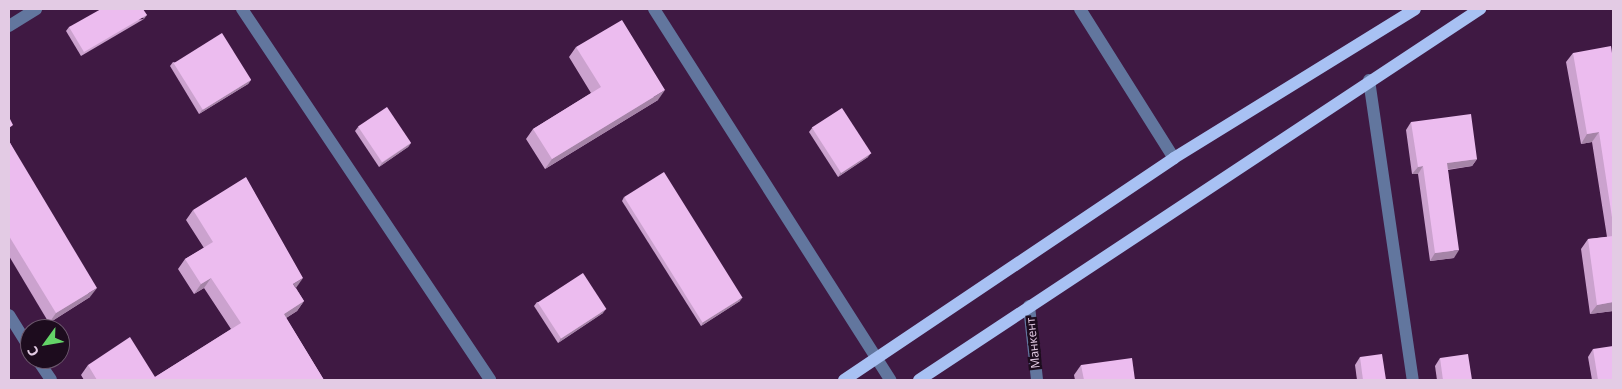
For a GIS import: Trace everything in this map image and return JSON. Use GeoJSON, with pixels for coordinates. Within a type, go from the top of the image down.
{"type":"FeatureCollection","features":[{"type":"Feature","properties":{"kind":"main road"},"geometry":{"type":"LineString","coordinates":[[844,380],[1174,158],[1415,9]]}},
{"type":"Feature","properties":{"kind":"main road"},"geometry":{"type":"LineString","coordinates":[[919,380],[1369,80],[1480,9]]}},
{"type":"Feature","properties":{"kind":"street"},"geometry":{"type":"LineString","coordinates":[[9,26],[36,9]]}},
{"type":"Feature","properties":{"kind":"street"},"geometry":{"type":"LineString","coordinates":[[242,9],[490,380]]}},
{"type":"Feature","properties":{"kind":"street"},"geometry":{"type":"LineString","coordinates":[[654,9],[890,380]]}},
{"type":"Feature","properties":{"kind":"street"},"geometry":{"type":"LineString","coordinates":[[1080,9],[1174,158]]}},
{"type":"Feature","properties":{"kind":"street"},"geometry":{"type":"LineString","coordinates":[[1369,80],[1413,380]]}},
{"type":"Feature","properties":{"kind":"street","name":"Манкент"},"geometry":{"type":"LineString","coordinates":[[1029,306],[1037,380]]}},
{"type":"Feature","properties":{"kind":"street"},"geometry":{"type":"LineString","coordinates":[[9,315],[20,332]]}},
{"type":"Feature","properties":{"kind":"street"},"geometry":{"type":"LineString","coordinates":[[44,369],[51,380]]}},
{"type":"Feature","properties":{"kind":"building"},"geometry":{"type":"Polygon","coordinates":[[[101,9],[143,9],[147,15],[84,52],[69,27],[101,9]]]}},
{"type":"Feature","properties":{"kind":"building"},"geometry":{"type":"Polygon","coordinates":[[[622,20],[665,90],[552,159],[533,129],[601,87],[576,47],[622,20]]]}},
{"type":"Feature","properties":{"kind":"building"},"geometry":{"type":"Polygon","coordinates":[[[222,33],[251,80],[203,110],[174,63],[222,33]]]}},
{"type":"Feature","properties":{"kind":"building"},"geometry":{"type":"Polygon","coordinates":[[[1611,46],[1613,60],[1613,224],[1599,132],[1587,134],[1573,53],[1611,46]]]}},
{"type":"Feature","properties":{"kind":"building"},"geometry":{"type":"Polygon","coordinates":[[[387,107],[411,143],[382,162],[358,127],[387,107]]]}},
{"type":"Feature","properties":{"kind":"building"},"geometry":{"type":"Polygon","coordinates":[[[842,108],[871,153],[841,173],[812,128],[842,108]]]}},
{"type":"Feature","properties":{"kind":"building"},"geometry":{"type":"Polygon","coordinates":[[[1471,114],[1477,159],[1447,163],[1459,250],[1435,253],[1423,166],[1418,167],[1411,122],[1471,114]]]}},
{"type":"Feature","properties":{"kind":"building"},"geometry":{"type":"Polygon","coordinates":[[[9,117],[13,125],[9,128],[9,117]]]}},
{"type":"Feature","properties":{"kind":"building"},"geometry":{"type":"Polygon","coordinates":[[[9,141],[97,288],[56,313],[9,236],[9,141]]]}},
{"type":"Feature","properties":{"kind":"building"},"geometry":{"type":"Polygon","coordinates":[[[664,172],[742,298],[703,322],[624,197],[664,172]]]}},
{"type":"Feature","properties":{"kind":"building"},"geometry":{"type":"Polygon","coordinates":[[[246,177],[303,278],[293,284],[304,301],[284,314],[324,380],[97,380],[88,365],[130,337],[155,377],[241,323],[211,278],[201,284],[185,259],[213,242],[193,210],[246,177]]]}},
{"type":"Feature","properties":{"kind":"building"},"geometry":{"type":"Polygon","coordinates":[[[1613,236],[1613,302],[1597,305],[1588,239],[1613,236]]]}},
{"type":"Feature","properties":{"kind":"building"},"geometry":{"type":"Polygon","coordinates":[[[583,273],[606,309],[561,338],[538,302],[583,273]]]}},
{"type":"Feature","properties":{"kind":"building"},"geometry":{"type":"Polygon","coordinates":[[[1613,346],[1613,380],[1598,380],[1593,349],[1613,346]]]}},
{"type":"Feature","properties":{"kind":"building"},"geometry":{"type":"Polygon","coordinates":[[[1382,354],[1386,380],[1363,380],[1360,357],[1382,354]]]}},
{"type":"Feature","properties":{"kind":"building"},"geometry":{"type":"Polygon","coordinates":[[[1468,354],[1472,380],[1443,380],[1440,358],[1468,354]]]}},
{"type":"Feature","properties":{"kind":"building"},"geometry":{"type":"Polygon","coordinates":[[[1132,358],[1135,380],[1084,380],[1081,365],[1132,358]]]}}]}
